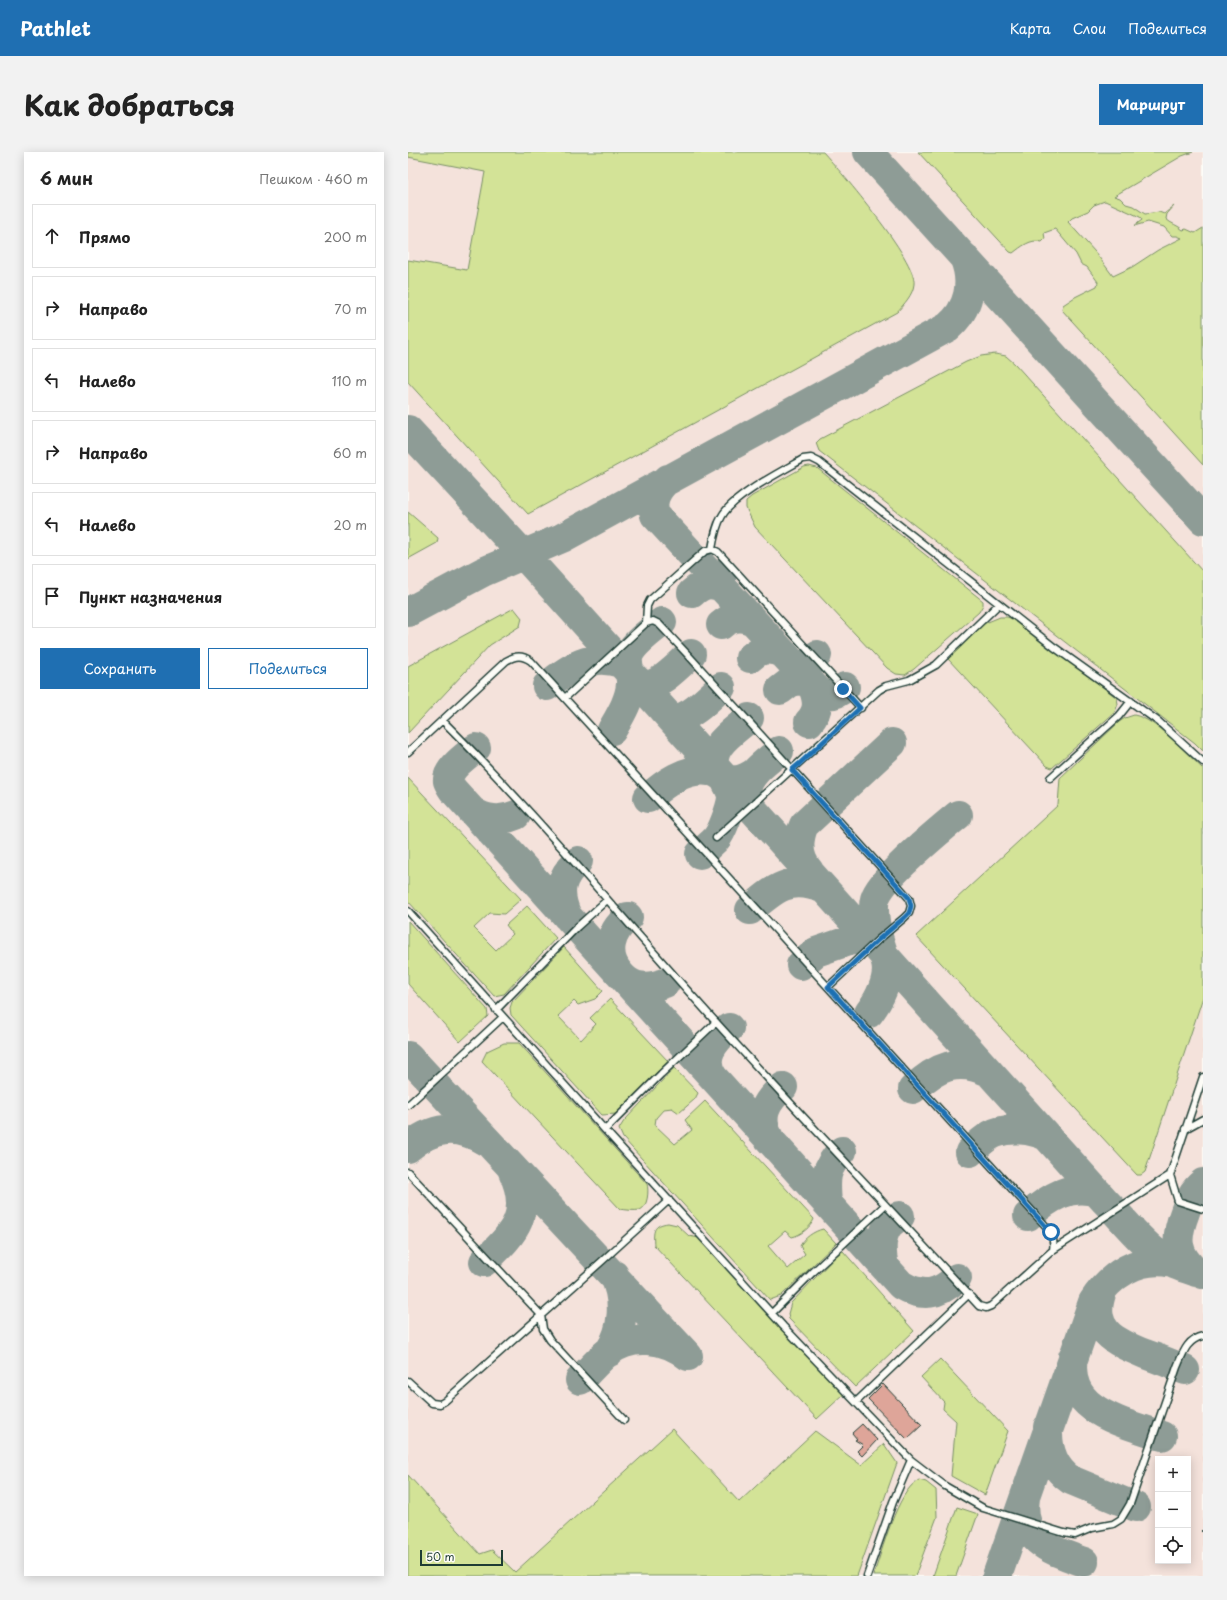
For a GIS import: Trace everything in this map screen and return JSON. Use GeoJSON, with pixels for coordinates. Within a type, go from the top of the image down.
{"type":"FeatureCollection","features":[{"type":"Feature","properties":{"kind":"lane"},"geometry":{"type":"LineString","coordinates":[[712,549],[716,528],[722,515],[735,500],[803,459],[811,458],[819,462],[913,534],[1054,647],[1159,722],[1203,762]]}},
{"type":"Feature","properties":{"kind":"lane"},"geometry":{"type":"LineString","coordinates":[[646,624],[647,606],[650,600],[705,551],[712,549],[718,552],[860,708]]}},
{"type":"Feature","properties":{"kind":"lane"},"geometry":{"type":"LineString","coordinates":[[716,838],[886,686],[909,680],[936,665],[999,604]]}},
{"type":"Feature","properties":{"kind":"lane"},"geometry":{"type":"LineString","coordinates":[[565,698],[646,624],[653,621],[659,624],[909,898],[911,906],[909,913],[828,987]]}},
{"type":"Feature","properties":{"kind":"lane"},"geometry":{"type":"LineString","coordinates":[[408,752],[506,661],[514,656],[523,656],[531,661],[1051,1232],[1054,1238],[1053,1250]]}},
{"type":"Feature","properties":{"kind":"lane"},"geometry":{"type":"LineString","coordinates":[[1050,778],[1119,716],[1131,701]]}},
{"type":"Feature","properties":{"kind":"lane"},"geometry":{"type":"LineString","coordinates":[[443,721],[525,806],[716,1022],[979,1306],[986,1308],[991,1306],[1053,1250],[1170,1175]]}},
{"type":"Feature","properties":{"kind":"lane"},"geometry":{"type":"LineString","coordinates":[[496,1010],[577,927],[608,900]]}},
{"type":"Feature","properties":{"kind":"lane"},"geometry":{"type":"LineString","coordinates":[[408,911],[605,1130],[772,1313],[856,1402],[912,1460],[945,1486],[983,1508],[1026,1522],[1075,1535],[1097,1527],[1113,1524],[1121,1519],[1130,1504],[1177,1367],[1187,1346],[1194,1338],[1203,1336]]}},
{"type":"Feature","properties":{"kind":"lane"},"geometry":{"type":"LineString","coordinates":[[408,1105],[503,1017]]}},
{"type":"Feature","properties":{"kind":"lane"},"geometry":{"type":"LineString","coordinates":[[605,1130],[716,1022]]}},
{"type":"Feature","properties":{"kind":"lane"},"geometry":{"type":"LineString","coordinates":[[1203,1077],[1170,1175],[1178,1201],[1203,1209]]}},
{"type":"Feature","properties":{"kind":"lane"},"geometry":{"type":"LineString","coordinates":[[1185,1130],[1203,1120]]}},
{"type":"Feature","properties":{"kind":"lane"},"geometry":{"type":"LineString","coordinates":[[408,1172],[541,1315],[543,1329],[550,1340],[624,1420]]}},
{"type":"Feature","properties":{"kind":"lane"},"geometry":{"type":"LineString","coordinates":[[408,1381],[432,1403],[440,1404],[669,1200]]}},
{"type":"Feature","properties":{"kind":"lane"},"geometry":{"type":"LineString","coordinates":[[772,1313],[812,1273],[885,1205]]}},
{"type":"Feature","properties":{"kind":"lane"},"geometry":{"type":"LineString","coordinates":[[856,1402],[968,1294]]}},
{"type":"Feature","properties":{"kind":"lane"},"geometry":{"type":"LineString","coordinates":[[867,1576],[895,1496],[912,1460]]}},
{"type":"Feature","properties":{"kind":"shaded area"},"geometry":{"type":"Polygon","coordinates":[[[408,152],[1203,152],[1203,1576],[408,1576],[408,152]]]}},
{"type":"Feature","properties":{"kind":"green space"},"geometry":{"type":"Polygon","coordinates":[[[408,152],[823,152],[876,216],[904,256],[912,272],[914,284],[912,292],[897,312],[528,514],[408,382],[408,260],[467,270],[485,172],[408,157],[408,152]]]}},
{"type":"Feature","properties":{"kind":"green space"},"geometry":{"type":"Polygon","coordinates":[[[918,152],[1193,152],[1182,156],[1114,196],[1120,198],[1126,204],[1133,206],[1145,214],[1159,212],[1164,214],[1174,206],[1167,214],[1166,219],[1168,221],[1183,230],[1186,229],[1195,233],[1203,228],[1203,465],[1062,310],[1063,305],[1097,286],[1098,282],[1087,267],[1081,264],[1076,254],[1055,229],[1044,233],[1045,239],[1042,242],[1030,242],[1013,253],[1010,252],[918,152]],[[1105,201],[1094,205],[1088,211],[1072,218],[1068,222],[1095,252],[1113,276],[1132,267],[1158,250],[1182,238],[1172,236],[1164,227],[1148,222],[1134,226],[1142,220],[1140,217],[1105,201]]]}},
{"type":"Feature","properties":{"kind":"green space"},"geometry":{"type":"Polygon","coordinates":[[[995,354],[1006,356],[1015,364],[1203,572],[1203,751],[1195,743],[819,451],[816,443],[820,439],[966,362],[981,356],[995,354]]]}},
{"type":"Feature","properties":{"kind":"green space"},"geometry":{"type":"Polygon","coordinates":[[[809,466],[817,468],[983,601],[983,605],[979,612],[914,669],[905,675],[896,674],[887,668],[755,527],[746,508],[746,501],[752,496],[804,467],[809,466]]]}},
{"type":"Feature","properties":{"kind":"green space"},"geometry":{"type":"Polygon","coordinates":[[[408,512],[438,538],[437,543],[408,559],[408,512]]]}},
{"type":"Feature","properties":{"kind":"green space"},"geometry":{"type":"Polygon","coordinates":[[[514,608],[522,618],[520,626],[490,645],[408,733],[408,666],[514,608]]]}},
{"type":"Feature","properties":{"kind":"green space"},"geometry":{"type":"Polygon","coordinates":[[[1000,617],[1013,619],[1117,698],[1118,704],[1115,712],[1052,768],[1047,766],[948,659],[983,624],[1000,617]]]}},
{"type":"Feature","properties":{"kind":"green space"},"geometry":{"type":"Polygon","coordinates":[[[1134,715],[1152,723],[1161,730],[1203,769],[1203,997],[1145,1172],[1141,1175],[1137,1175],[916,936],[1058,805],[1060,778],[1119,722],[1134,715]]]}},
{"type":"Feature","properties":{"kind":"green space"},"geometry":{"type":"Polygon","coordinates":[[[408,778],[521,899],[504,914],[490,913],[474,928],[496,950],[513,934],[506,925],[527,906],[556,938],[504,994],[494,996],[408,901],[408,778]]]}},
{"type":"Feature","properties":{"kind":"green space"},"geometry":{"type":"Polygon","coordinates":[[[408,921],[487,1009],[488,1016],[460,1042],[408,984],[408,921]]]}},
{"type":"Feature","properties":{"kind":"green space"},"geometry":{"type":"Polygon","coordinates":[[[564,947],[603,991],[595,999],[578,1005],[574,1001],[558,1016],[581,1040],[596,1024],[590,1018],[610,999],[668,1061],[616,1114],[602,1115],[511,1015],[510,1008],[512,1002],[564,947]]]}},
{"type":"Feature","properties":{"kind":"green space"},"geometry":{"type":"Polygon","coordinates":[[[504,1043],[519,1043],[647,1184],[647,1198],[643,1208],[640,1210],[620,1209],[482,1061],[487,1051],[504,1043]]]}},
{"type":"Feature","properties":{"kind":"green space"},"geometry":{"type":"Polygon","coordinates":[[[674,1068],[698,1093],[695,1099],[679,1113],[672,1108],[664,1109],[656,1118],[655,1125],[675,1144],[692,1130],[685,1120],[705,1101],[814,1219],[811,1225],[802,1233],[792,1237],[785,1231],[768,1246],[788,1269],[805,1254],[800,1246],[804,1240],[813,1233],[823,1229],[836,1243],[781,1296],[770,1300],[623,1138],[619,1129],[624,1121],[674,1068]]]}},
{"type":"Feature","properties":{"kind":"green space"},"geometry":{"type":"Polygon","coordinates":[[[668,1223],[677,1225],[689,1236],[699,1238],[844,1394],[817,1419],[654,1245],[655,1230],[659,1225],[668,1223]]]}},
{"type":"Feature","properties":{"kind":"green space"},"geometry":{"type":"Polygon","coordinates":[[[843,1251],[914,1331],[855,1387],[789,1319],[788,1314],[791,1303],[836,1256],[843,1251]]]}},
{"type":"Feature","properties":{"kind":"green space"},"geometry":{"type":"Polygon","coordinates":[[[940,1359],[1008,1431],[985,1495],[951,1476],[956,1421],[943,1409],[944,1402],[921,1377],[940,1359]]]}},
{"type":"Feature","properties":{"kind":"green space"},"geometry":{"type":"Polygon","coordinates":[[[672,1429],[739,1502],[815,1431],[861,1465],[884,1444],[897,1463],[857,1576],[408,1576],[408,1475],[480,1554],[492,1550],[515,1572],[672,1429]]]}},
{"type":"Feature","properties":{"kind":"green space"},"geometry":{"type":"Polygon","coordinates":[[[919,1480],[926,1482],[936,1490],[937,1517],[915,1576],[873,1576],[897,1509],[911,1486],[919,1480]]]}},
{"type":"Feature","properties":{"kind":"green space"},"geometry":{"type":"Polygon","coordinates":[[[957,1507],[978,1514],[956,1576],[933,1576],[957,1507]]]}},
{"type":"Feature","properties":{"kind":"building"},"geometry":{"type":"Polygon","coordinates":[[[883,1384],[922,1425],[907,1439],[868,1399],[883,1384]]]}},
{"type":"Feature","properties":{"kind":"building"},"geometry":{"type":"Polygon","coordinates":[[[862,1424],[877,1440],[862,1456],[857,1451],[863,1445],[855,1440],[857,1439],[852,1433],[862,1424]]]}},
{"type":"Feature","properties":{"kind":"taxiway"},"geometry":{"type":"LineString","coordinates":[[868,152],[1203,520]]}},
{"type":"Feature","properties":{"kind":"taxiway"},"geometry":{"type":"LineString","coordinates":[[408,612],[483,572],[562,538],[948,327],[961,312],[968,295],[969,276],[964,257]]}},
{"type":"Feature","properties":{"kind":"taxiway"},"geometry":{"type":"LineString","coordinates":[[408,430],[523,554],[1131,1230],[1152,1250],[1165,1259],[1203,1274]]}},
{"type":"Feature","properties":{"kind":"taxiway"},"geometry":{"type":"LineString","coordinates":[[668,479],[658,491],[654,500],[653,504],[655,515],[819,692],[830,695],[839,692],[845,687]]}},
{"type":"Feature","properties":{"kind":"taxiway"},"geometry":{"type":"LineString","coordinates":[[692,593],[702,586],[709,584],[722,587],[720,574]]}},
{"type":"Feature","properties":{"kind":"taxiway"},"geometry":{"type":"LineString","coordinates":[[721,625],[728,620],[736,618],[745,618],[753,621]]}},
{"type":"Feature","properties":{"kind":"taxiway"},"geometry":{"type":"LineString","coordinates":[[612,730],[629,696],[631,680],[628,662],[629,654],[639,641],[662,622]]}},
{"type":"Feature","properties":{"kind":"taxiway"},"geometry":{"type":"LineString","coordinates":[[750,658],[758,652],[764,650],[781,652]]}},
{"type":"Feature","properties":{"kind":"taxiway"},"geometry":{"type":"LineString","coordinates":[[634,678],[644,685],[656,683],[669,674],[691,654]]}},
{"type":"Feature","properties":{"kind":"taxiway"},"geometry":{"type":"LineString","coordinates":[[780,690],[793,680],[808,681],[808,666],[811,660],[817,655]]}},
{"type":"Feature","properties":{"kind":"taxiway"},"geometry":{"type":"LineString","coordinates":[[547,686],[572,668],[590,661],[610,660],[621,663]]}},
{"type":"Feature","properties":{"kind":"taxiway"},"geometry":{"type":"LineString","coordinates":[[809,722],[813,718],[817,704],[816,695],[812,685]]}},
{"type":"Feature","properties":{"kind":"taxiway"},"geometry":{"type":"LineString","coordinates":[[663,710],[677,718],[688,715],[721,687]]}},
{"type":"Feature","properties":{"kind":"taxiway"},"geometry":{"type":"LineString","coordinates":[[716,769],[714,761],[718,747],[730,734],[749,718]]}},
{"type":"Feature","properties":{"kind":"taxiway"},"geometry":{"type":"LineString","coordinates":[[809,871],[805,866],[800,849],[800,837],[804,825],[892,743]]}},
{"type":"Feature","properties":{"kind":"taxiway"},"geometry":{"type":"LineString","coordinates":[[476,748],[450,772],[448,781],[453,790],[901,1285],[916,1292],[930,1293],[943,1288],[957,1278]]}},
{"type":"Feature","properties":{"kind":"taxiway"},"geometry":{"type":"LineString","coordinates":[[746,791],[750,779],[754,773],[779,751]]}},
{"type":"Feature","properties":{"kind":"taxiway"},"geometry":{"type":"LineString","coordinates":[[648,798],[668,782],[684,774],[692,772],[711,771],[731,780],[743,779],[754,773]]}},
{"type":"Feature","properties":{"kind":"taxiway"},"geometry":{"type":"LineString","coordinates":[[700,854],[716,839],[728,814],[732,795],[724,778]]}},
{"type":"Feature","properties":{"kind":"taxiway"},"geometry":{"type":"LineString","coordinates":[[472,811],[493,819],[504,819],[516,815]]}},
{"type":"Feature","properties":{"kind":"taxiway"},"geometry":{"type":"LineString","coordinates":[[869,1013],[883,989],[887,969],[876,926],[874,910],[875,899],[888,879],[899,867],[958,815]]}},
{"type":"Feature","properties":{"kind":"taxiway"},"geometry":{"type":"LineString","coordinates":[[567,916],[562,900],[562,886],[567,874],[578,861]]}},
{"type":"Feature","properties":{"kind":"taxiway"},"geometry":{"type":"LineString","coordinates":[[750,910],[767,895],[784,886],[802,883],[824,889]]}},
{"type":"Feature","properties":{"kind":"taxiway"},"geometry":{"type":"LineString","coordinates":[[628,917],[617,930],[611,944],[610,952],[615,967],[630,983],[641,987],[655,986],[665,983]]}},
{"type":"Feature","properties":{"kind":"taxiway"},"geometry":{"type":"LineString","coordinates":[[801,965],[816,952],[845,942],[856,939],[874,944]]}},
{"type":"Feature","properties":{"kind":"taxiway"},"geometry":{"type":"LineString","coordinates":[[713,1077],[709,1070],[708,1056],[714,1044],[729,1028]]}},
{"type":"Feature","properties":{"kind":"taxiway"},"geometry":{"type":"LineString","coordinates":[[408,1056],[688,1356],[670,1345],[659,1342],[649,1340],[628,1342],[617,1346],[608,1352],[580,1380]]}},
{"type":"Feature","properties":{"kind":"taxiway"},"geometry":{"type":"LineString","coordinates":[[913,1089],[930,1075],[948,1067],[967,1065],[989,1072]]}},
{"type":"Feature","properties":{"kind":"taxiway"},"geometry":{"type":"LineString","coordinates":[[769,1138],[765,1130],[765,1110],[772,1098],[783,1087]]}},
{"type":"Feature","properties":{"kind":"taxiway"},"geometry":{"type":"LineString","coordinates":[[970,1152],[982,1141],[1001,1131],[1014,1129],[1034,1132],[1046,1136]]}},
{"type":"Feature","properties":{"kind":"taxiway"},"geometry":{"type":"LineString","coordinates":[[408,1148],[427,1135],[446,1130],[466,1132],[487,1142]]}},
{"type":"Feature","properties":{"kind":"taxiway"},"geometry":{"type":"LineString","coordinates":[[827,1203],[827,1175],[832,1163],[842,1151]]}},
{"type":"Feature","properties":{"kind":"taxiway"},"geometry":{"type":"LineString","coordinates":[[484,1262],[505,1241],[518,1221],[521,1210],[521,1198],[512,1169]]}},
{"type":"Feature","properties":{"kind":"taxiway"},"geometry":{"type":"LineString","coordinates":[[1196,1272],[1189,1265],[1181,1252],[1179,1237],[1182,1221],[1190,1200],[1203,1183]]}},
{"type":"Feature","properties":{"kind":"taxiway"},"geometry":{"type":"LineString","coordinates":[[1028,1216],[1052,1198],[1069,1191],[1088,1190],[1098,1193]]}},
{"type":"Feature","properties":{"kind":"taxiway"},"geometry":{"type":"LineString","coordinates":[[884,1266],[882,1256],[882,1240],[885,1230],[900,1216]]}},
{"type":"Feature","properties":{"kind":"taxiway"},"geometry":{"type":"LineString","coordinates":[[997,1576],[1093,1302],[1108,1283],[1126,1269],[1148,1262],[1160,1261],[1172,1263]]}},
{"type":"Feature","properties":{"kind":"taxiway"},"geometry":{"type":"LineString","coordinates":[[609,1352],[618,1334],[622,1314],[622,1304],[618,1284],[614,1275]]}},
{"type":"Feature","properties":{"kind":"taxiway"},"geometry":{"type":"LineString","coordinates":[[1102,1291],[1099,1304],[1099,1316],[1107,1333],[1124,1345],[1185,1370]]}},
{"type":"Feature","properties":{"kind":"taxiway"},"geometry":{"type":"LineString","coordinates":[[1073,1357],[1073,1376],[1078,1391],[1087,1402],[1100,1412],[1114,1419],[1162,1436]]}},
{"type":"Feature","properties":{"kind":"taxiway"},"geometry":{"type":"LineString","coordinates":[[1048,1427],[1052,1457],[1065,1475],[1071,1480],[1136,1507]]}},
{"type":"Feature","properties":{"kind":"taxiway"},"geometry":{"type":"LineString","coordinates":[[1025,1498],[1024,1513],[1032,1534],[1049,1548],[1084,1562]]}},
{"type":"Feature","properties":{"kind":"route"},"geometry":{"type":"LineString","coordinates":[[843,689],[860,708],[792,770],[909,898],[911,906],[909,913],[904,918],[828,987],[1051,1232]]}}]}
